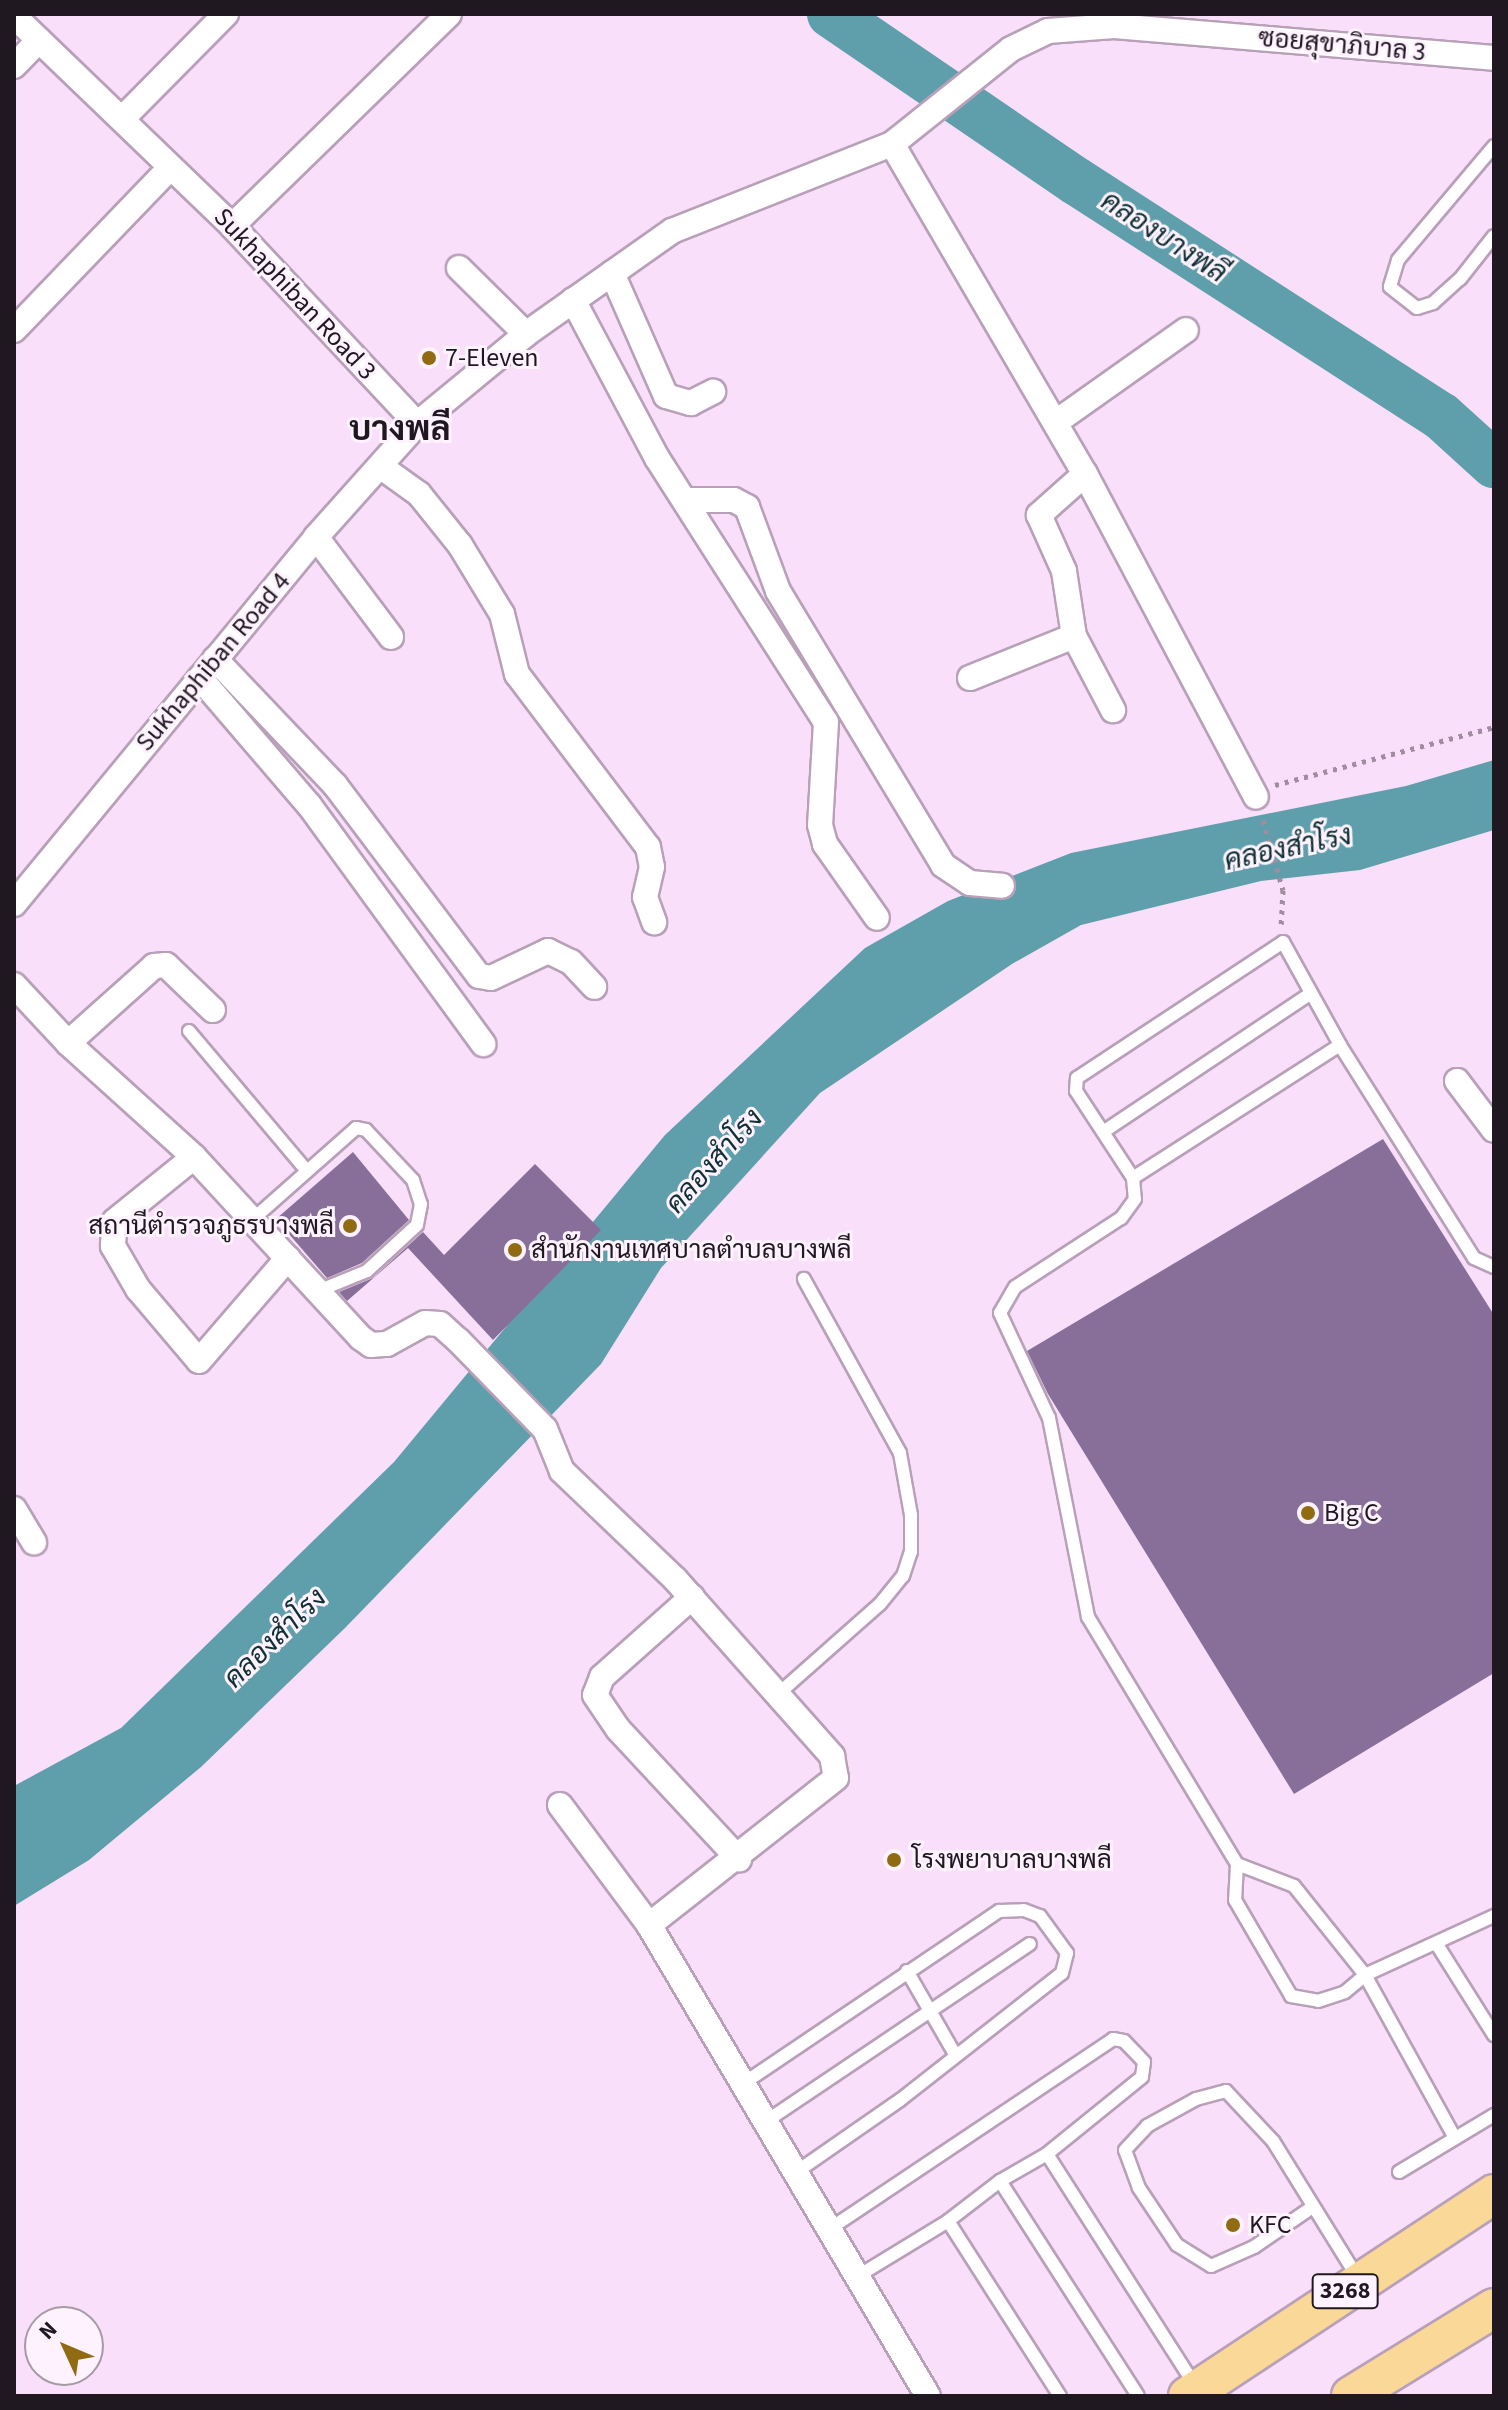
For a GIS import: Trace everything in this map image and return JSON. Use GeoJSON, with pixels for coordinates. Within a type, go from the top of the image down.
{"type":"FeatureCollection","features":[{"type":"Feature","properties":{"kind":"main road","name":"3268"},"geometry":{"type":"LineString","coordinates":[[1193,2393],[1494,2194]]}},
{"type":"Feature","properties":{"kind":"main road"},"geometry":{"type":"LineString","coordinates":[[1351,2396],[1494,2308]]}},
{"type":"Feature","properties":{"kind":"street"},"geometry":{"type":"LineString","coordinates":[[122,119],[226,14]]}},
{"type":"Feature","properties":{"kind":"street"},"geometry":{"type":"LineString","coordinates":[[232,226],[449,14]]}},
{"type":"Feature","properties":{"kind":"street"},"geometry":{"type":"LineString","coordinates":[[14,66],[27,24]]}},
{"type":"Feature","properties":{"kind":"street","name":"Sukhaphiban Road 3"},"geometry":{"type":"LineString","coordinates":[[27,24],[232,226],[417,424]]}},
{"type":"Feature","properties":{"kind":"street","name":"ซอยสุขาภิบาล 3"},"geometry":{"type":"LineString","coordinates":[[892,144],[929,119],[1011,49],[1048,31],[1080,25],[1211,24],[1494,58]]}},
{"type":"Feature","properties":{"kind":"street"},"geometry":{"type":"LineString","coordinates":[[417,424],[526,334],[672,231],[892,144],[1085,474],[1256,797]]}},
{"type":"Feature","properties":{"kind":"street"},"geometry":{"type":"LineString","coordinates":[[14,330],[171,167]]}},
{"type":"Feature","properties":{"kind":"street"},"geometry":{"type":"LineString","coordinates":[[459,268],[526,334]]}},
{"type":"Feature","properties":{"kind":"street"},"geometry":{"type":"LineString","coordinates":[[612,273],[666,396],[691,403],[713,392]]}},
{"type":"Feature","properties":{"kind":"street"},"geometry":{"type":"LineString","coordinates":[[573,300],[685,500],[826,722],[820,825],[825,844],[877,918]]}},
{"type":"Feature","properties":{"kind":"street"},"geometry":{"type":"LineString","coordinates":[[1056,422],[1186,330]]}},
{"type":"Feature","properties":{"kind":"street","name":"Sukhaphiban Road 4"},"geometry":{"type":"LineString","coordinates":[[14,904],[316,537],[417,424]]}},
{"type":"Feature","properties":{"kind":"street"},"geometry":{"type":"LineString","coordinates":[[380,466],[419,494],[460,545],[502,614],[517,674],[648,847],[652,867],[645,897],[654,922]]}},
{"type":"Feature","properties":{"kind":"street"},"geometry":{"type":"LineString","coordinates":[[1085,474],[1039,515],[1064,571],[1074,636],[1113,710]]}},
{"type":"Feature","properties":{"kind":"street"},"geometry":{"type":"LineString","coordinates":[[685,500],[734,500],[747,507],[778,591],[943,865],[970,883],[1002,886]]}},
{"type":"Feature","properties":{"kind":"street"},"geometry":{"type":"LineString","coordinates":[[316,537],[391,637]]}},
{"type":"Feature","properties":{"kind":"street"},"geometry":{"type":"LineString","coordinates":[[970,678],[1074,636]]}},
{"type":"Feature","properties":{"kind":"street"},"geometry":{"type":"LineString","coordinates":[[207,668],[335,785],[479,976],[491,978],[548,951],[571,962],[594,987]]}},
{"type":"Feature","properties":{"kind":"street"},"geometry":{"type":"LineString","coordinates":[[207,668],[483,1044]]}},
{"type":"Feature","properties":{"kind":"street"},"geometry":{"type":"LineString","coordinates":[[68,1043],[154,966],[166,965],[213,1010]]}},
{"type":"Feature","properties":{"kind":"street"},"geometry":{"type":"LineString","coordinates":[[14,985],[68,1043],[194,1157],[371,1345],[387,1344],[425,1323],[440,1324],[458,1340],[545,1429],[562,1471],[692,1597],[832,1756],[836,1778],[739,1859],[649,1925]]}},
{"type":"Feature","properties":{"kind":"street"},"geometry":{"type":"LineString","coordinates":[[1457,1081],[1494,1130]]}},
{"type":"Feature","properties":{"kind":"street"},"geometry":{"type":"LineString","coordinates":[[194,1157],[115,1221],[113,1246],[138,1289],[199,1361],[288,1258]]}},
{"type":"Feature","properties":{"kind":"street"},"geometry":{"type":"LineString","coordinates":[[14,1509],[34,1542]]}},
{"type":"Feature","properties":{"kind":"street"},"geometry":{"type":"LineString","coordinates":[[692,1597],[602,1677],[595,1695],[618,1729],[739,1859]]}},
{"type":"Feature","properties":{"kind":"street"},"geometry":{"type":"LineString","coordinates":[[560,1805],[649,1925],[928,2396]]}},
{"type":"Feature","properties":{"kind":"lane"},"geometry":{"type":"LineString","coordinates":[[1494,146],[1398,260],[1390,287],[1417,308],[1433,303],[1469,270],[1494,236]]}},
{"type":"Feature","properties":{"kind":"lane"},"geometry":{"type":"LineString","coordinates":[[1494,1267],[1474,1258],[1340,1045],[1283,942],[1077,1078],[1076,1091],[1133,1178],[1135,1199],[1121,1218],[1015,1287],[1000,1313],[1049,1418],[1088,1617],[1237,1864],[1235,1900],[1291,1996],[1318,2001],[1345,1992],[1365,1975],[1494,1916]]}},
{"type":"Feature","properties":{"kind":"lane"},"geometry":{"type":"LineString","coordinates":[[1103,1132],[1310,994]]}},
{"type":"Feature","properties":{"kind":"lane"},"geometry":{"type":"LineString","coordinates":[[189,1031],[307,1171]]}},
{"type":"Feature","properties":{"kind":"lane"},"geometry":{"type":"LineString","coordinates":[[1133,1178],[1340,1045]]}},
{"type":"Feature","properties":{"kind":"lane"},"geometry":{"type":"LineString","coordinates":[[252,1220],[356,1128],[366,1130],[413,1180],[421,1204],[417,1225],[367,1271],[318,1291]]}},
{"type":"Feature","properties":{"kind":"lane"},"geometry":{"type":"LineString","coordinates":[[777,1695],[880,1604],[903,1576],[911,1552],[911,1515],[900,1453],[804,1279]]}},
{"type":"Feature","properties":{"kind":"lane"},"geometry":{"type":"LineString","coordinates":[[1237,1864],[1294,1886],[1365,1975],[1455,2138]]}},
{"type":"Feature","properties":{"kind":"lane"},"geometry":{"type":"LineString","coordinates":[[744,2083],[999,1911],[1024,1910],[1040,1916],[1067,1953],[1062,1973],[795,2173]]}},
{"type":"Feature","properties":{"kind":"lane"},"geometry":{"type":"LineString","coordinates":[[1436,1943],[1494,2035]]}},
{"type":"Feature","properties":{"kind":"lane"},"geometry":{"type":"LineString","coordinates":[[765,2122],[1030,1944]]}},
{"type":"Feature","properties":{"kind":"lane"},"geometry":{"type":"LineString","coordinates":[[907,1971],[955,2054]]}},
{"type":"Feature","properties":{"kind":"lane"},"geometry":{"type":"LineString","coordinates":[[840,2222],[1113,2039],[1124,2041],[1144,2062],[1142,2077],[1047,2154],[1000,2181],[948,2221],[858,2276]]}},
{"type":"Feature","properties":{"kind":"lane"},"geometry":{"type":"LineString","coordinates":[[1311,2208],[1254,2247],[1211,2266],[1177,2245],[1139,2188],[1125,2150],[1147,2126],[1196,2099],[1226,2091],[1273,2141],[1311,2208],[1359,2281]]}},
{"type":"Feature","properties":{"kind":"lane"},"geometry":{"type":"LineString","coordinates":[[1399,2172],[1494,2115]]}},
{"type":"Feature","properties":{"kind":"lane"},"geometry":{"type":"LineString","coordinates":[[1047,2154],[1193,2393]]}},
{"type":"Feature","properties":{"kind":"lane"},"geometry":{"type":"LineString","coordinates":[[1000,2181],[1138,2396]]}},
{"type":"Feature","properties":{"kind":"lane"},"geometry":{"type":"LineString","coordinates":[[948,2221],[1060,2396]]}},
{"type":"Feature","properties":{"kind":"path"},"geometry":{"type":"LineString","coordinates":[[1283,942],[1279,902],[1283,890],[1256,797],[1278,783],[1494,727]]}},
{"type":"Feature","properties":{"kind":"water","name":"คลองสำโรง"},"geometry":{"type":"Polygon","coordinates":[[[1494,760],[1494,830],[1360,870],[1261,881],[1081,925],[1012,964],[820,1093],[661,1268],[601,1364],[345,1628],[201,1767],[89,1860],[14,1906],[14,1786],[121,1728],[394,1462],[665,1135],[865,948],[948,901],[1071,853],[1406,786],[1494,760]]]}},
{"type":"Feature","properties":{"kind":"building","name":"Big C"},"geometry":{"type":"Polygon","coordinates":[[[1383,1139],[1494,1315],[1494,1673],[1294,1794],[1048,1394],[1027,1351],[1383,1139]]]}},
{"type":"Feature","properties":{"kind":"building","name":"สถานีตำรวจภูธรบางพลี"},"geometry":{"type":"Polygon","coordinates":[[[353,1152],[409,1220],[362,1263],[327,1278],[276,1219],[353,1152]]]}},
{"type":"Feature","properties":{"kind":"building","name":"สำนักงานเทศบาลตำบลบางพลี"},"geometry":{"type":"Polygon","coordinates":[[[535,1164],[601,1230],[493,1340],[408,1248],[347,1301],[339,1292],[373,1278],[423,1232],[444,1255],[535,1164]]]}},
{"type":"Feature","properties":{"kind":"waterway","name":"คลองบางพลี"},"geometry":{"type":"LineString","coordinates":[[831,14],[1076,181],[1441,416],[1494,464]]}},
{"type":"Feature","properties":{"kind":"place","name":"7-Eleven"},"geometry":{"type":"Point","coordinates":[429,358]}},
{"type":"Feature","properties":{"kind":"place","name":"สถานีตำรวจภูธรบางพลี"},"geometry":{"type":"Point","coordinates":[350,1226]}},
{"type":"Feature","properties":{"kind":"place","name":"สำนักงานเทศบาลตำบลบางพลี"},"geometry":{"type":"Point","coordinates":[515,1250]}},
{"type":"Feature","properties":{"kind":"place","name":"Big C"},"geometry":{"type":"Point","coordinates":[1308,1513]}},
{"type":"Feature","properties":{"kind":"place","name":"โรงพยาบาลบางพลี"},"geometry":{"type":"Point","coordinates":[894,1860]}},
{"type":"Feature","properties":{"kind":"place","name":"KFC"},"geometry":{"type":"Point","coordinates":[1233,2225]}},
{"type":"Feature","properties":{"kind":"district","name":"บางพลี"},"geometry":{"type":"Point","coordinates":[400,430]}}]}
